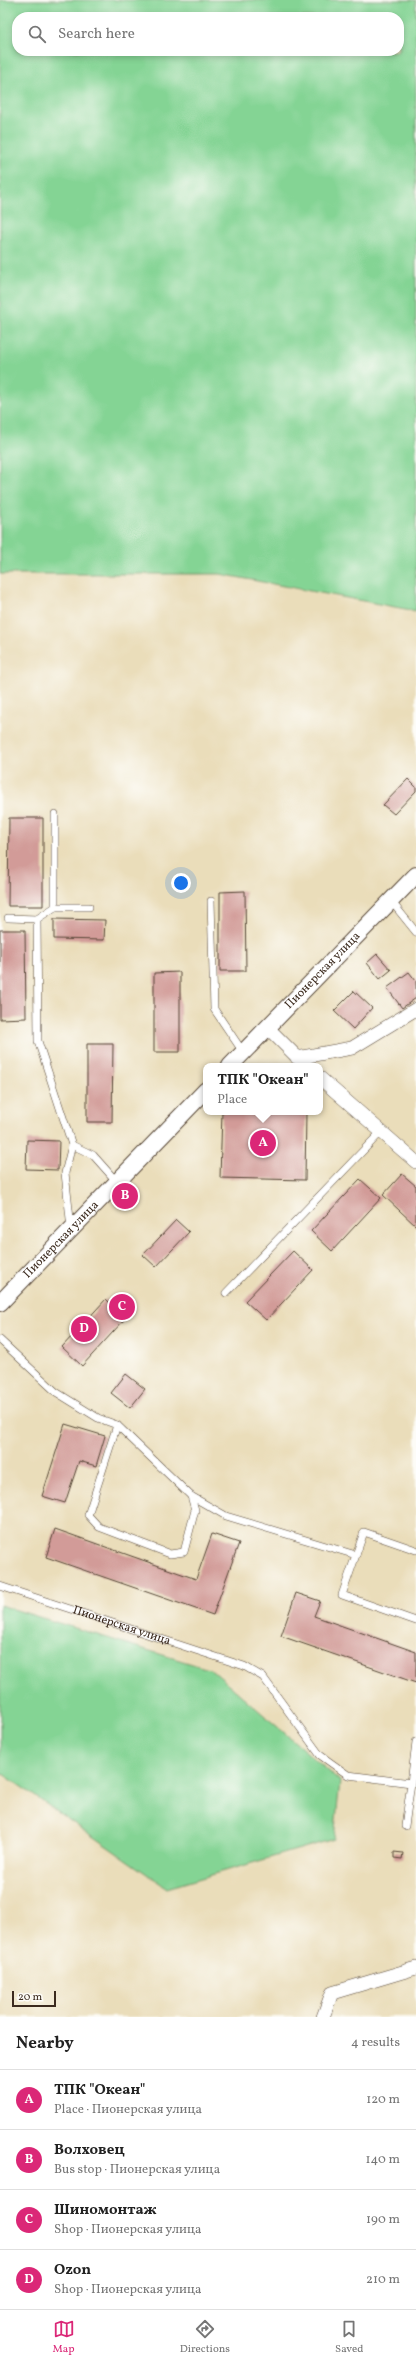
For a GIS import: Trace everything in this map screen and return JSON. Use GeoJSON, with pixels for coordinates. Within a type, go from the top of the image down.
{"type":"FeatureCollection","features":[{"type":"Feature","properties":{"kind":"street","name":"Пионерская улица"},"geometry":{"type":"LineString","coordinates":[[233,1063],[416,876]]}},
{"type":"Feature","properties":{"kind":"street"},"geometry":{"type":"LineString","coordinates":[[268,1028],[301,1062],[352,1048],[416,1009]]}},
{"type":"Feature","properties":{"kind":"street"},"geometry":{"type":"LineString","coordinates":[[323,1081],[416,1162]]}},
{"type":"Feature","properties":{"kind":"street","name":"Пионерская улица"},"geometry":{"type":"LineString","coordinates":[[0,1303],[203,1093]]}},
{"type":"Feature","properties":{"kind":"street"},"geometry":{"type":"LineString","coordinates":[[323,2017],[332,1993],[416,1968]]}},
{"type":"Feature","properties":{"kind":"lane"},"geometry":{"type":"LineString","coordinates":[[55,814],[55,907]]}},
{"type":"Feature","properties":{"kind":"lane"},"geometry":{"type":"LineString","coordinates":[[211,901],[214,1009],[243,1052]]}},
{"type":"Feature","properties":{"kind":"lane"},"geometry":{"type":"LineString","coordinates":[[391,901],[416,932]]}},
{"type":"Feature","properties":{"kind":"lane"},"geometry":{"type":"LineString","coordinates":[[8,918],[37,918],[55,907],[89,907]]}},
{"type":"Feature","properties":{"kind":"lane"},"geometry":{"type":"LineString","coordinates":[[37,918],[38,1041],[72,1145],[65,1172],[71,1229]]}},
{"type":"Feature","properties":{"kind":"lane"},"geometry":{"type":"LineString","coordinates":[[226,1293],[381,1132]]}},
{"type":"Feature","properties":{"kind":"lane"},"geometry":{"type":"LineString","coordinates":[[72,1145],[93,1155],[117,1182]]}},
{"type":"Feature","properties":{"kind":"lane"},"geometry":{"type":"LineString","coordinates":[[0,1340],[56,1392],[98,1418],[117,1425],[191,1496],[226,1516],[356,1555]]}},
{"type":"Feature","properties":{"kind":"lane"},"geometry":{"type":"LineString","coordinates":[[117,1425],[88,1516],[98,1527],[170,1554],[184,1552],[195,1510],[191,1496]]}},
{"type":"Feature","properties":{"kind":"lane"},"geometry":{"type":"LineString","coordinates":[[416,1550],[364,1532],[342,1596],[416,1621]]}},
{"type":"Feature","properties":{"kind":"lane","name":"Пионерская улица"},"geometry":{"type":"LineString","coordinates":[[0,1586],[244,1666],[263,1677],[320,1755],[348,1775],[411,1783]]}},
{"type":"Feature","properties":{"kind":"lane"},"geometry":{"type":"LineString","coordinates":[[405,1826],[416,1742]]}},
{"type":"Feature","properties":{"kind":"green space"},"geometry":{"type":"Polygon","coordinates":[[[0,0],[416,0],[416,611],[220,574],[0,574],[0,0]]]}},
{"type":"Feature","properties":{"kind":"green space"},"geometry":{"type":"Polygon","coordinates":[[[0,1605],[212,1670],[340,1781],[334,1839],[167,1888],[0,1772],[0,1605]]]}},
{"type":"Feature","properties":{"kind":"building"},"geometry":{"type":"Polygon","coordinates":[[[408,779],[416,787],[416,791],[394,814],[383,805],[408,779]]]}},
{"type":"Feature","properties":{"kind":"building"},"geometry":{"type":"Polygon","coordinates":[[[9,818],[43,818],[43,906],[8,906],[9,818]]]}},
{"type":"Feature","properties":{"kind":"building"},"geometry":{"type":"Polygon","coordinates":[[[245,891],[246,971],[220,971],[220,892],[245,891]]]}},
{"type":"Feature","properties":{"kind":"building"},"geometry":{"type":"Polygon","coordinates":[[[54,919],[105,920],[104,940],[54,939],[54,919]]]}},
{"type":"Feature","properties":{"kind":"building"},"geometry":{"type":"Polygon","coordinates":[[[0,930],[25,930],[26,1018],[0,1019],[0,930]]]}},
{"type":"Feature","properties":{"kind":"building"},"geometry":{"type":"Polygon","coordinates":[[[377,954],[391,970],[380,979],[367,963],[377,954]]]}},
{"type":"Feature","properties":{"kind":"building"},"geometry":{"type":"Polygon","coordinates":[[[180,972],[180,1052],[154,1052],[154,973],[180,972]]]}},
{"type":"Feature","properties":{"kind":"building"},"geometry":{"type":"Polygon","coordinates":[[[409,972],[416,981],[416,998],[402,1008],[387,988],[409,972]]]}},
{"type":"Feature","properties":{"kind":"building"},"geometry":{"type":"Polygon","coordinates":[[[354,991],[372,1008],[353,1029],[334,1011],[354,991]]]}},
{"type":"Feature","properties":{"kind":"building"},"geometry":{"type":"Polygon","coordinates":[[[87,1044],[113,1044],[112,1122],[87,1122],[87,1044]]]}},
{"type":"Feature","properties":{"kind":"building"},"geometry":{"type":"Polygon","coordinates":[[[222,1115],[306,1115],[305,1180],[220,1178],[222,1115]]]}},
{"type":"Feature","properties":{"kind":"building"},"geometry":{"type":"Polygon","coordinates":[[[27,1140],[59,1141],[58,1170],[26,1169],[27,1140]]]}},
{"type":"Feature","properties":{"kind":"building"},"geometry":{"type":"Polygon","coordinates":[[[402,1174],[416,1186],[416,1226],[383,1195],[402,1174]]]}},
{"type":"Feature","properties":{"kind":"building"},"geometry":{"type":"Polygon","coordinates":[[[360,1179],[381,1198],[332,1251],[311,1231],[360,1179]]]}},
{"type":"Feature","properties":{"kind":"building"},"geometry":{"type":"Polygon","coordinates":[[[176,1220],[189,1232],[156,1267],[143,1255],[176,1220]]]}},
{"type":"Feature","properties":{"kind":"building"},"geometry":{"type":"Polygon","coordinates":[[[293,1251],[313,1270],[266,1320],[245,1301],[293,1251]]]}},
{"type":"Feature","properties":{"kind":"building"},"geometry":{"type":"Polygon","coordinates":[[[122,1298],[134,1309],[82,1366],[62,1347],[106,1299],[114,1307],[122,1298]]]}},
{"type":"Feature","properties":{"kind":"building"},"geometry":{"type":"Polygon","coordinates":[[[126,1374],[145,1389],[130,1408],[111,1393],[126,1374]]]}},
{"type":"Feature","properties":{"kind":"building"},"geometry":{"type":"Polygon","coordinates":[[[65,1424],[105,1436],[96,1466],[79,1461],[65,1503],[42,1496],[65,1424]]]}},
{"type":"Feature","properties":{"kind":"building"},"geometry":{"type":"Polygon","coordinates":[[[55,1529],[196,1579],[212,1534],[239,1543],[213,1615],[46,1557],[55,1529]]]}},
{"type":"Feature","properties":{"kind":"building"},"geometry":{"type":"Polygon","coordinates":[[[296,1593],[320,1601],[314,1616],[416,1652],[416,1683],[281,1636],[296,1593]]]}},
{"type":"Feature","properties":{"kind":"building"},"geometry":{"type":"Polygon","coordinates":[[[394,1852],[403,1853],[402,1859],[394,1858],[394,1852]]]}},
{"type":"Feature","properties":{"kind":"place","name":"ТПК \"Океан\""},"geometry":{"type":"Point","coordinates":[263,1143]}},
{"type":"Feature","properties":{"kind":"place","name":"Волховец"},"geometry":{"type":"Point","coordinates":[125,1196]}},
{"type":"Feature","properties":{"kind":"place","name":"Шиномонтаж"},"geometry":{"type":"Point","coordinates":[122,1307]}},
{"type":"Feature","properties":{"kind":"place","name":"Ozon"},"geometry":{"type":"Point","coordinates":[84,1329]}}]}
